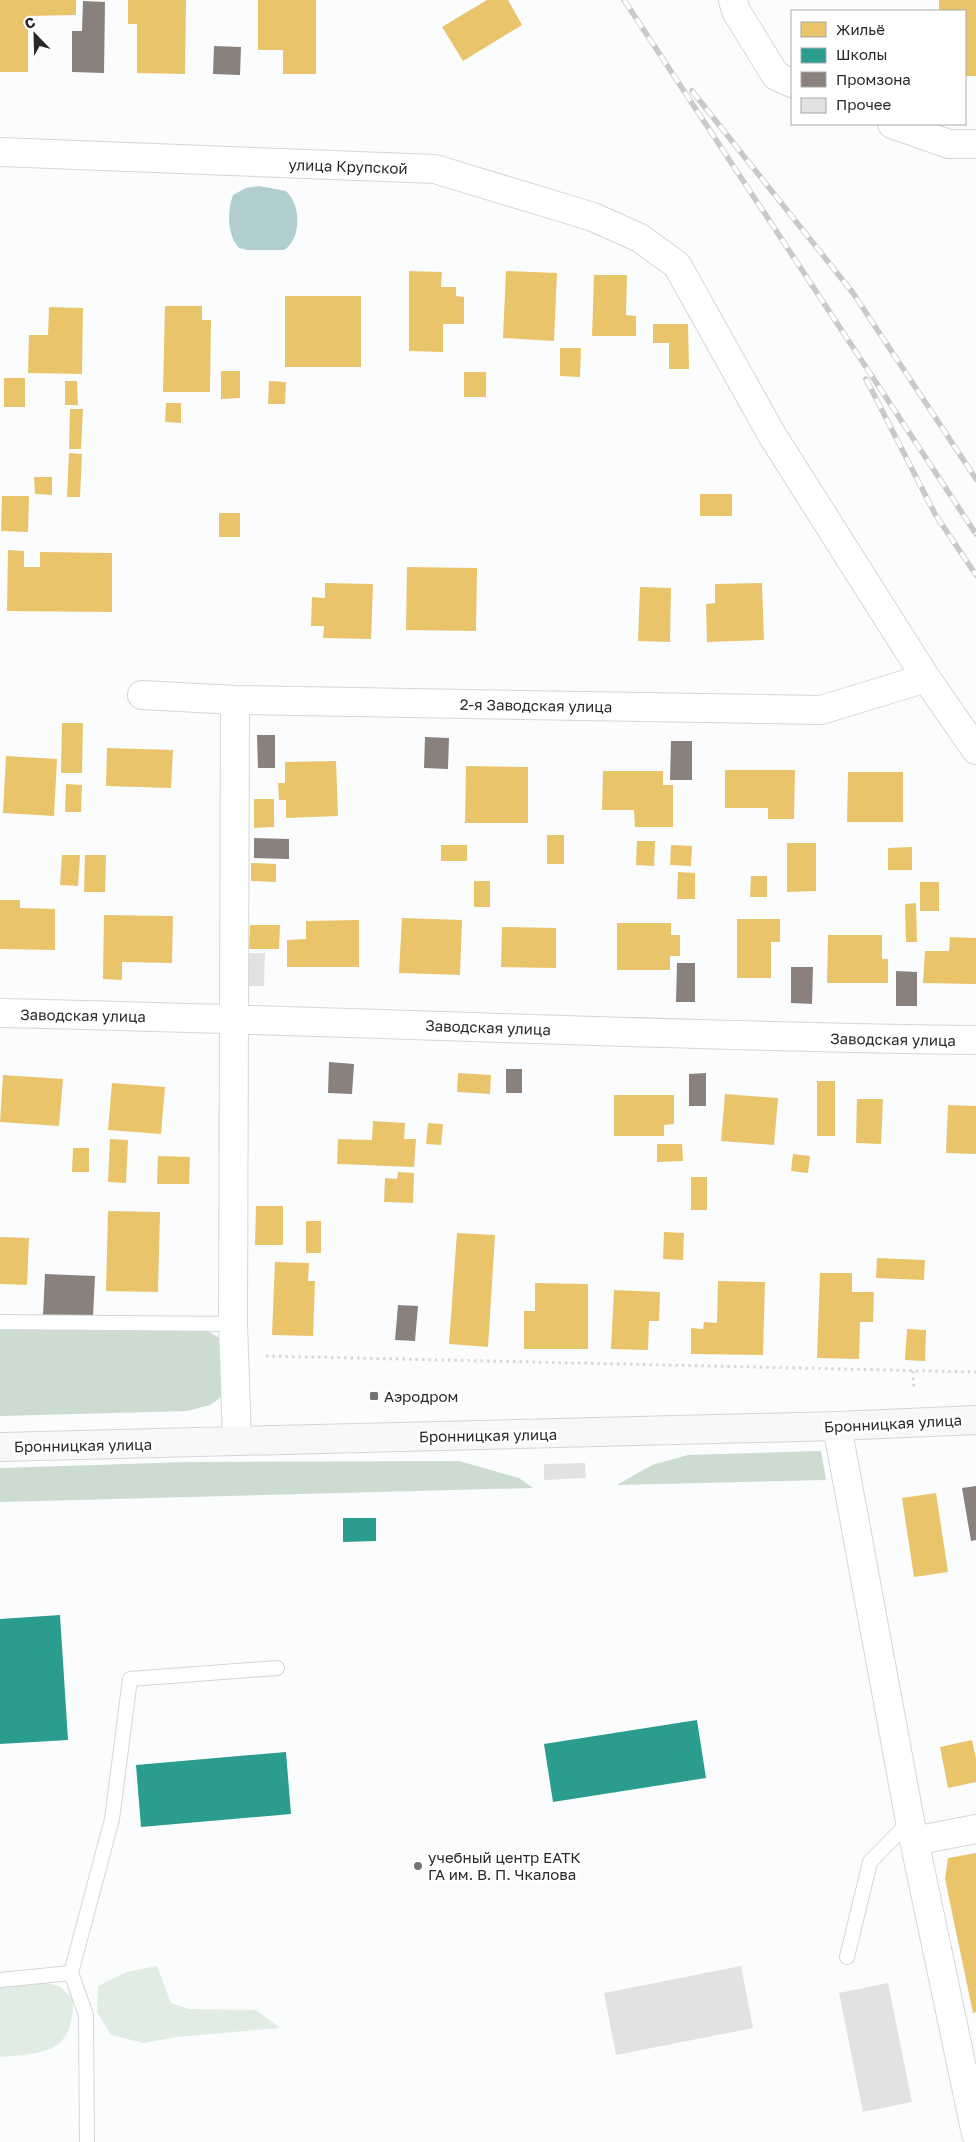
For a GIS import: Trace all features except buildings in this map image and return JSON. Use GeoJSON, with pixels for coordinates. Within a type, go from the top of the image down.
{"type":"FeatureCollection","features":[{"type":"Feature","properties":{"kind":"main road","name":"Бронницкая улица"},"geometry":{"type":"LineString","coordinates":[[0,1447],[837,1426],[976,1420]]}},
{"type":"Feature","properties":{"kind":"street"},"geometry":{"type":"LineString","coordinates":[[733,0],[736,11],[776,76],[791,83]]}},
{"type":"Feature","properties":{"kind":"street"},"geometry":{"type":"LineString","coordinates":[[895,125],[949,144],[976,144]]}},
{"type":"Feature","properties":{"kind":"street","name":"улица Крупской"},"geometry":{"type":"LineString","coordinates":[[0,152],[434,169],[593,217],[640,238],[676,265],[772,435],[926,678]]}},
{"type":"Feature","properties":{"kind":"street"},"geometry":{"type":"LineString","coordinates":[[926,678],[976,750]]}},
{"type":"Feature","properties":{"kind":"street","name":"2-я Заводская улица"},"geometry":{"type":"LineString","coordinates":[[142,695],[235,700],[821,710],[926,678]]}},
{"type":"Feature","properties":{"kind":"street"},"geometry":{"type":"LineString","coordinates":[[235,700],[233,1324],[237,1441]]}},
{"type":"Feature","properties":{"kind":"street","name":"Заводская улица"},"geometry":{"type":"LineString","coordinates":[[0,1013],[234,1018],[796,1038],[976,1040]]}},
{"type":"Feature","properties":{"kind":"street"},"geometry":{"type":"LineString","coordinates":[[837,1426],[912,1831],[976,2134]]}},
{"type":"Feature","properties":{"kind":"street"},"geometry":{"type":"LineString","coordinates":[[912,1831],[976,1829]]}},
{"type":"Feature","properties":{"kind":"lane"},"geometry":{"type":"LineString","coordinates":[[0,1322],[233,1324]]}},
{"type":"Feature","properties":{"kind":"lane"},"geometry":{"type":"LineString","coordinates":[[87,2142],[86,2014],[71,1973],[112,1819],[130,1679],[277,1668]]}},
{"type":"Feature","properties":{"kind":"lane"},"geometry":{"type":"LineString","coordinates":[[847,1957],[870,1862],[912,1831]]}},
{"type":"Feature","properties":{"kind":"lane"},"geometry":{"type":"LineString","coordinates":[[0,1980],[71,1973]]}},
{"type":"Feature","properties":{"kind":"path"},"geometry":{"type":"LineString","coordinates":[[235,1356],[976,1372]]}},
{"type":"Feature","properties":{"kind":"shaded area"},"geometry":{"type":"Polygon","coordinates":[[[157,1966],[171,2003],[188,2009],[256,2010],[280,2028],[177,2037],[144,2043],[111,2035],[97,2012],[98,1986],[127,1972],[157,1966]]]}},
{"type":"Feature","properties":{"kind":"shaded area"},"geometry":{"type":"Polygon","coordinates":[[[43,1982],[59,1986],[73,1999],[72,2017],[68,2031],[62,2040],[53,2047],[43,2051],[0,2057],[0,1987],[43,1982]]]}},
{"type":"Feature","properties":{"kind":"green space"},"geometry":{"type":"Polygon","coordinates":[[[0,1329],[208,1331],[222,1340],[223,1396],[210,1405],[187,1411],[0,1416],[0,1329]]]}},
{"type":"Feature","properties":{"kind":"green space"},"geometry":{"type":"Polygon","coordinates":[[[821,1451],[826,1480],[617,1485],[652,1465],[688,1455],[821,1451]]]}},
{"type":"Feature","properties":{"kind":"green space"},"geometry":{"type":"Polygon","coordinates":[[[459,1461],[519,1478],[533,1488],[0,1502],[0,1468],[189,1462],[459,1461]]]}},
{"type":"Feature","properties":{"kind":"water"},"geometry":{"type":"Polygon","coordinates":[[[259,186],[286,191],[295,204],[297,212],[296,230],[290,245],[284,250],[247,250],[239,248],[232,236],[229,215],[233,195],[246,188],[259,186]]]}},
{"type":"Feature","properties":{"kind":"railway"},"geometry":{"type":"LineString","coordinates":[[624,0],[976,534]]}},
{"type":"Feature","properties":{"kind":"railway"},"geometry":{"type":"LineString","coordinates":[[692,91],[853,293],[976,479]]}},
{"type":"Feature","properties":{"kind":"railway"},"geometry":{"type":"LineString","coordinates":[[866,379],[935,514],[976,575]]}},
{"type":"Feature","properties":{"kind":"place","name":"Аэродром"},"geometry":{"type":"Point","coordinates":[374,1396]}},
{"type":"Feature","properties":{"kind":"place","name":"учебный центр ЕАТК ГА им. В. П. Чкалова"},"geometry":{"type":"Point","coordinates":[418,1866]}}]}
